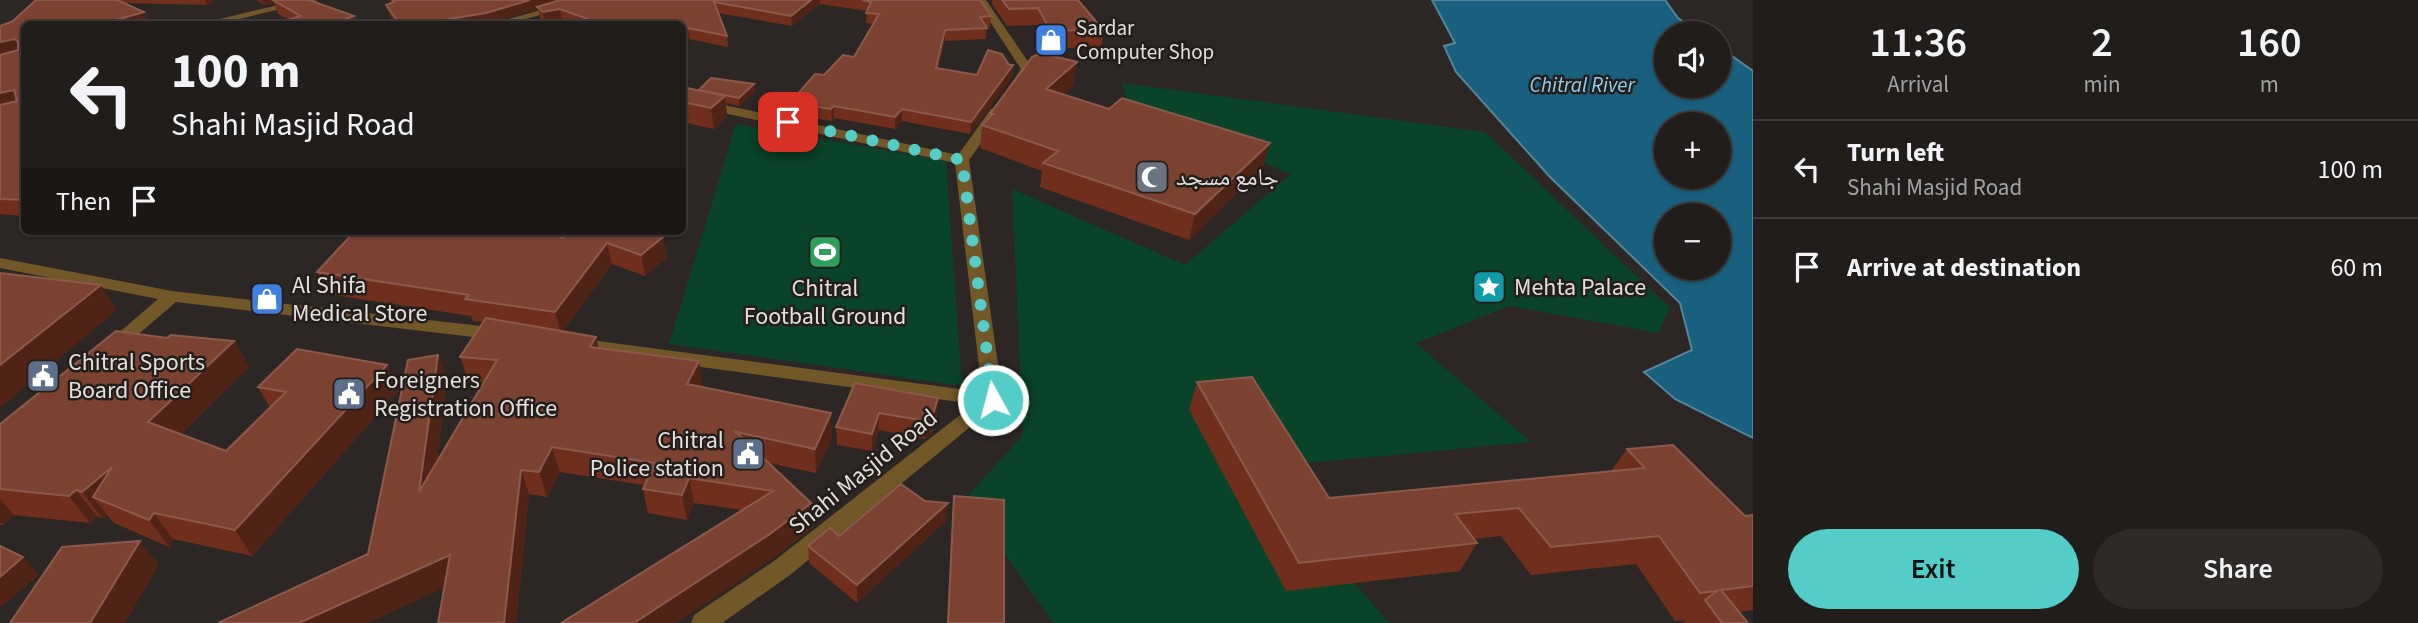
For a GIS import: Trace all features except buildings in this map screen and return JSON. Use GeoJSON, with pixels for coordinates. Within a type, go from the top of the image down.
{"type":"FeatureCollection","features":[{"type":"Feature","properties":{"kind":"street"},"geometry":{"type":"LineString","coordinates":[[296,0],[314,3]]}},
{"type":"Feature","properties":{"kind":"street"},"geometry":{"type":"LineString","coordinates":[[508,21],[589,0]]}},
{"type":"Feature","properties":{"kind":"street"},"geometry":{"type":"LineString","coordinates":[[563,343],[993,400],[962,160],[1027,69],[981,0]]}},
{"type":"Feature","properties":{"kind":"street"},"geometry":{"type":"LineString","coordinates":[[221,21],[314,3]]}},
{"type":"Feature","properties":{"kind":"street"},"geometry":{"type":"LineString","coordinates":[[686,101],[962,160]]}},
{"type":"Feature","properties":{"kind":"street"},"geometry":{"type":"LineString","coordinates":[[0,263],[172,296],[521,337]]}},
{"type":"Feature","properties":{"kind":"street"},"geometry":{"type":"LineString","coordinates":[[100,359],[172,296]]}},
{"type":"Feature","properties":{"kind":"street","name":"Shahi Masjid Road"},"geometry":{"type":"LineString","coordinates":[[703,623],[782,568],[993,400]]}},
{"type":"Feature","properties":{"kind":"green space"},"geometry":{"type":"Polygon","coordinates":[[[1122,83],[1485,132],[1670,308],[1658,333],[1510,306],[1416,343],[1531,442],[1255,468],[1389,623],[1053,623],[966,498],[1023,435],[1012,189],[1185,265],[1291,174],[1129,108],[1122,83]]]}},
{"type":"Feature","properties":{"kind":"green space","name":"Chitral Football Ground"},"geometry":{"type":"Polygon","coordinates":[[[736,124],[946,161],[962,386],[669,344],[736,124]]]}},
{"type":"Feature","properties":{"kind":"water","name":"Chitral River"},"geometry":{"type":"Polygon","coordinates":[[[1432,0],[1665,0],[1682,21],[1654,21],[1654,98],[1731,98],[1731,55],[1753,71],[1753,438],[1675,399],[1644,372],[1692,350],[1680,303],[1656,280],[1731,280],[1731,203],[1654,203],[1654,278],[1550,177],[1456,72],[1444,46],[1455,43],[1432,0]]]}},
{"type":"Feature","properties":{"kind":"place","name":"Sardar Computer Shop"},"geometry":{"type":"Point","coordinates":[1051,40]}},
{"type":"Feature","properties":{"kind":"place","name":"جامع مسجد"},"geometry":{"type":"Point","coordinates":[1152,177]}},
{"type":"Feature","properties":{"kind":"place","name":"Chitral Football Ground"},"geometry":{"type":"Point","coordinates":[825,252]}},
{"type":"Feature","properties":{"kind":"place","name":"Mehta Palace"},"geometry":{"type":"Point","coordinates":[1489,287]}},
{"type":"Feature","properties":{"kind":"place","name":"Al Shifa Medical Store"},"geometry":{"type":"Point","coordinates":[267,299]}},
{"type":"Feature","properties":{"kind":"place","name":"Chitral Sports Board Office"},"geometry":{"type":"Point","coordinates":[43,376]}},
{"type":"Feature","properties":{"kind":"place","name":"Foreigners Registration Office"},"geometry":{"type":"Point","coordinates":[349,394]}},
{"type":"Feature","properties":{"kind":"place","name":"Chitral Police station"},"geometry":{"type":"Point","coordinates":[748,454]}},
{"type":"Feature","properties":{"kind":"route"},"geometry":{"type":"LineString","coordinates":[[788,122],[962,160],[993,400]]}}]}
